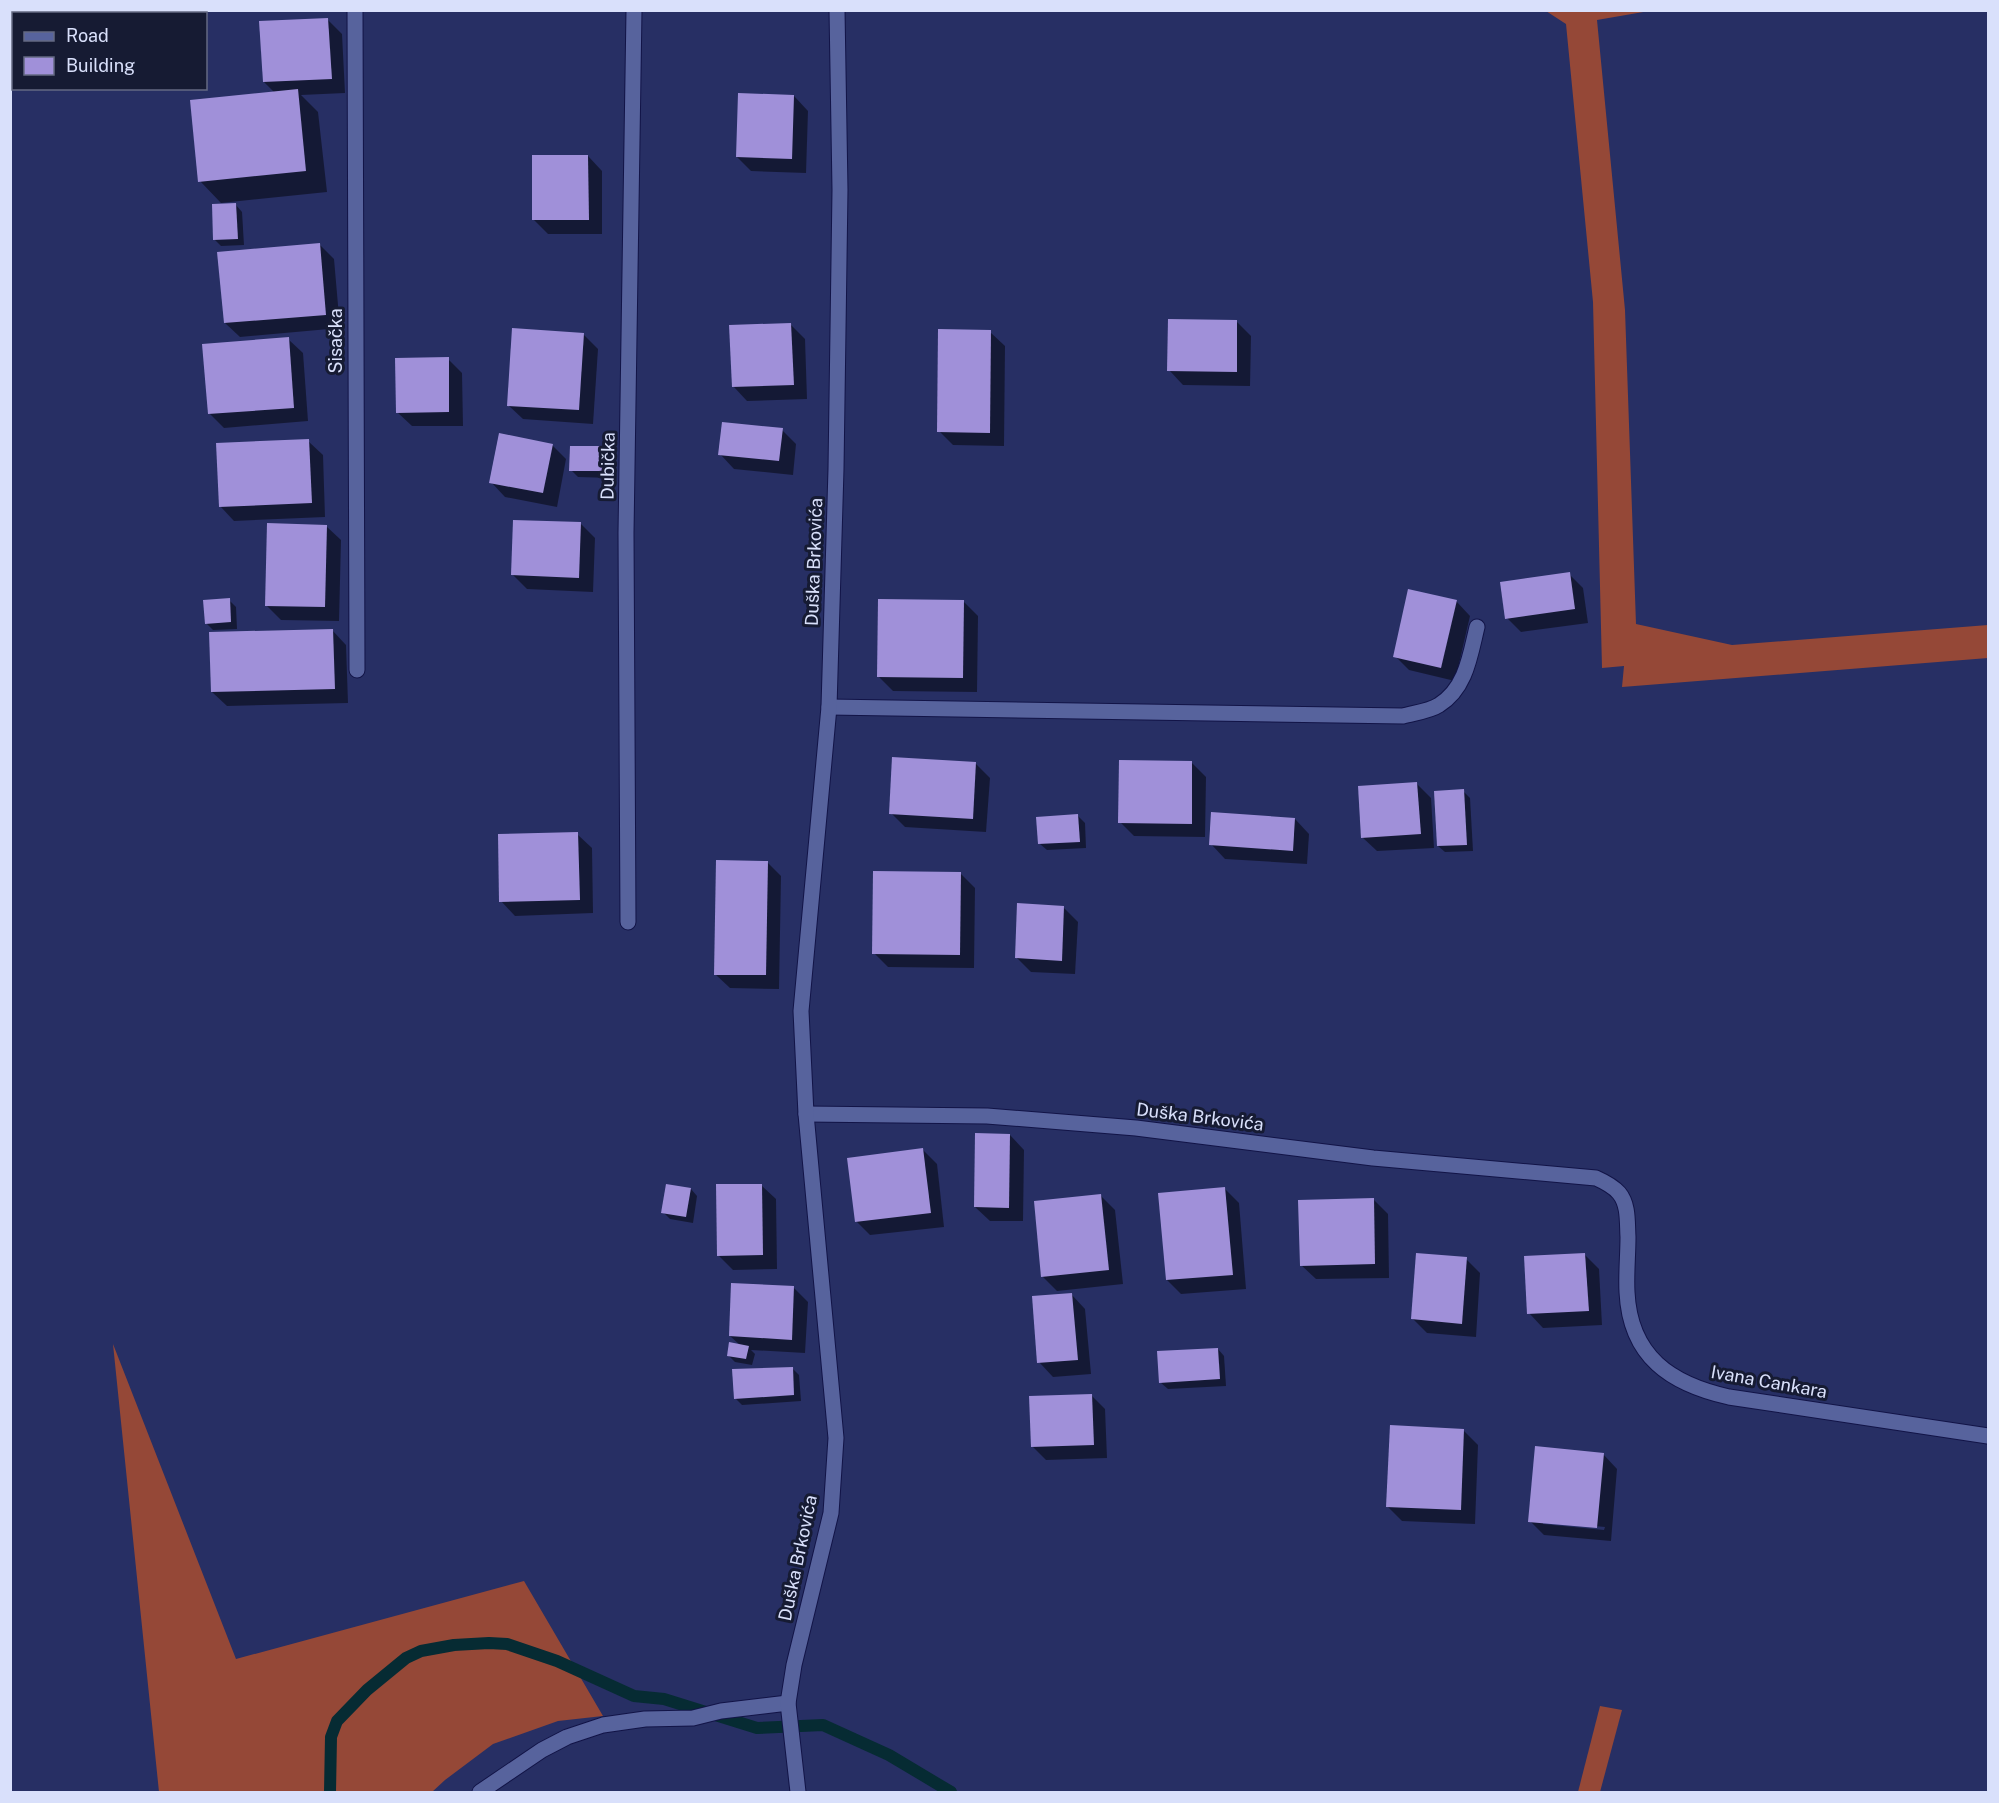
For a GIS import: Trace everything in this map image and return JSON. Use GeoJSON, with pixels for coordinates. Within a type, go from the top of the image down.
{"type":"FeatureCollection","features":[{"type":"Feature","properties":{"kind":"street","name":"Sisačka"},"geometry":{"type":"LineString","coordinates":[[355,10],[357,670]]}},
{"type":"Feature","properties":{"kind":"street","name":"Dubička"},"geometry":{"type":"LineString","coordinates":[[628,922],[626,532],[634,10]]}},
{"type":"Feature","properties":{"kind":"street","name":"Duška Brkovića"},"geometry":{"type":"LineString","coordinates":[[798,1792],[788,1703],[794,1665],[831,1513],[836,1438],[806,1114],[801,1011],[829,707],[836,469],[840,189],[837,10]]}},
{"type":"Feature","properties":{"kind":"street"},"geometry":{"type":"LineString","coordinates":[[829,707],[1403,716],[1438,706],[1459,687],[1469,662],[1477,627]]}},
{"type":"Feature","properties":{"kind":"street","name":"Duška Brkovića"},"geometry":{"type":"LineString","coordinates":[[806,1114],[987,1116],[1136,1128],[1373,1158],[1588,1177]]}},
{"type":"Feature","properties":{"kind":"street","name":"Ivana Cankara"},"geometry":{"type":"LineString","coordinates":[[1588,1177],[1609,1184],[1620,1194],[1627,1210],[1627,1293],[1632,1323],[1641,1346],[1659,1366],[1676,1379],[1702,1391],[1729,1397],[1989,1436]]}},
{"type":"Feature","properties":{"kind":"street"},"geometry":{"type":"LineString","coordinates":[[480,1792],[542,1750],[567,1737],[603,1725],[645,1719],[693,1718],[721,1711],[788,1703]]}},
{"type":"Feature","properties":{"kind":"shaded area"},"geometry":{"type":"Polygon","coordinates":[[[1546,11],[1649,11],[1597,20],[1625,310],[1636,624],[1732,645],[1988,625],[1988,658],[1622,687],[1624,666],[1602,668],[1593,302],[1566,24],[1546,11]]]}},
{"type":"Feature","properties":{"kind":"shaded area"},"geometry":{"type":"Polygon","coordinates":[[[113,1344],[236,1659],[524,1581],[603,1716],[558,1721],[493,1744],[432,1792],[159,1792],[113,1344]]]}},
{"type":"Feature","properties":{"kind":"shaded area"},"geometry":{"type":"Polygon","coordinates":[[[1600,1706],[1622,1710],[1600,1792],[1578,1792],[1600,1706]]]}},
{"type":"Feature","properties":{"kind":"building"},"geometry":{"type":"Polygon","coordinates":[[[328,18],[332,79],[263,82],[259,21],[328,18]]]}},
{"type":"Feature","properties":{"kind":"building"},"geometry":{"type":"Polygon","coordinates":[[[298,89],[306,171],[198,182],[190,100],[298,89]]]}},
{"type":"Feature","properties":{"kind":"building"},"geometry":{"type":"Polygon","coordinates":[[[738,93],[794,95],[792,159],[736,157],[738,93]]]}},
{"type":"Feature","properties":{"kind":"building"},"geometry":{"type":"Polygon","coordinates":[[[532,155],[588,155],[589,220],[532,220],[532,155]]]}},
{"type":"Feature","properties":{"kind":"building"},"geometry":{"type":"Polygon","coordinates":[[[236,203],[238,239],[213,240],[212,204],[236,203]]]}},
{"type":"Feature","properties":{"kind":"building"},"geometry":{"type":"Polygon","coordinates":[[[320,243],[326,315],[224,323],[217,252],[320,243]]]}},
{"type":"Feature","properties":{"kind":"building"},"geometry":{"type":"Polygon","coordinates":[[[1168,319],[1237,320],[1237,372],[1167,371],[1168,319]]]}},
{"type":"Feature","properties":{"kind":"building"},"geometry":{"type":"Polygon","coordinates":[[[791,323],[794,385],[732,387],[729,325],[791,323]]]}},
{"type":"Feature","properties":{"kind":"building"},"geometry":{"type":"Polygon","coordinates":[[[512,328],[584,333],[579,410],[507,406],[512,328]]]}},
{"type":"Feature","properties":{"kind":"building"},"geometry":{"type":"Polygon","coordinates":[[[938,329],[991,330],[990,433],[937,432],[938,329]]]}},
{"type":"Feature","properties":{"kind":"building"},"geometry":{"type":"Polygon","coordinates":[[[289,337],[294,408],[208,414],[202,344],[289,337]]]}},
{"type":"Feature","properties":{"kind":"building"},"geometry":{"type":"Polygon","coordinates":[[[449,357],[449,412],[396,413],[395,358],[449,357]]]}},
{"type":"Feature","properties":{"kind":"building"},"geometry":{"type":"Polygon","coordinates":[[[722,422],[783,428],[779,461],[718,455],[722,422]]]}},
{"type":"Feature","properties":{"kind":"building"},"geometry":{"type":"Polygon","coordinates":[[[499,433],[553,444],[543,493],[489,483],[499,433]]]}},
{"type":"Feature","properties":{"kind":"building"},"geometry":{"type":"Polygon","coordinates":[[[309,439],[312,503],[219,507],[216,443],[309,439]]]}},
{"type":"Feature","properties":{"kind":"building"},"geometry":{"type":"Polygon","coordinates":[[[570,446],[605,446],[605,471],[569,471],[570,446]]]}},
{"type":"Feature","properties":{"kind":"building"},"geometry":{"type":"Polygon","coordinates":[[[513,520],[581,522],[579,578],[511,575],[513,520]]]}},
{"type":"Feature","properties":{"kind":"building"},"geometry":{"type":"Polygon","coordinates":[[[267,523],[327,525],[325,607],[265,606],[267,523]]]}},
{"type":"Feature","properties":{"kind":"building"},"geometry":{"type":"Polygon","coordinates":[[[1570,572],[1575,609],[1505,619],[1500,582],[1570,572]]]}},
{"type":"Feature","properties":{"kind":"building"},"geometry":{"type":"Polygon","coordinates":[[[1408,589],[1457,600],[1441,668],[1393,657],[1408,589]]]}},
{"type":"Feature","properties":{"kind":"building"},"geometry":{"type":"Polygon","coordinates":[[[230,598],[231,622],[205,624],[203,600],[230,598]]]}},
{"type":"Feature","properties":{"kind":"building"},"geometry":{"type":"Polygon","coordinates":[[[878,599],[964,600],[963,678],[877,677],[878,599]]]}},
{"type":"Feature","properties":{"kind":"building"},"geometry":{"type":"Polygon","coordinates":[[[333,629],[335,689],[211,692],[209,632],[333,629]]]}},
{"type":"Feature","properties":{"kind":"building"},"geometry":{"type":"Polygon","coordinates":[[[892,757],[976,762],[973,819],[889,814],[892,757]]]}},
{"type":"Feature","properties":{"kind":"building"},"geometry":{"type":"Polygon","coordinates":[[[1119,760],[1192,761],[1192,824],[1118,823],[1119,760]]]}},
{"type":"Feature","properties":{"kind":"building"},"geometry":{"type":"Polygon","coordinates":[[[1417,782],[1421,834],[1361,838],[1358,786],[1417,782]]]}},
{"type":"Feature","properties":{"kind":"building"},"geometry":{"type":"Polygon","coordinates":[[[1464,789],[1467,845],[1437,846],[1434,791],[1464,789]]]}},
{"type":"Feature","properties":{"kind":"building"},"geometry":{"type":"Polygon","coordinates":[[[1211,812],[1295,818],[1293,851],[1209,845],[1211,812]]]}},
{"type":"Feature","properties":{"kind":"building"},"geometry":{"type":"Polygon","coordinates":[[[1078,814],[1080,842],[1038,844],[1036,817],[1078,814]]]}},
{"type":"Feature","properties":{"kind":"building"},"geometry":{"type":"Polygon","coordinates":[[[578,832],[580,900],[499,902],[498,834],[578,832]]]}},
{"type":"Feature","properties":{"kind":"building"},"geometry":{"type":"Polygon","coordinates":[[[716,860],[768,861],[766,975],[714,975],[716,860]]]}},
{"type":"Feature","properties":{"kind":"building"},"geometry":{"type":"Polygon","coordinates":[[[873,871],[961,872],[960,955],[872,954],[873,871]]]}},
{"type":"Feature","properties":{"kind":"building"},"geometry":{"type":"Polygon","coordinates":[[[1017,903],[1064,906],[1062,961],[1015,958],[1017,903]]]}},
{"type":"Feature","properties":{"kind":"building"},"geometry":{"type":"Polygon","coordinates":[[[975,1133],[1010,1134],[1009,1208],[974,1207],[975,1133]]]}},
{"type":"Feature","properties":{"kind":"building"},"geometry":{"type":"Polygon","coordinates":[[[923,1148],[931,1213],[855,1222],[847,1158],[923,1148]]]}},
{"type":"Feature","properties":{"kind":"building"},"geometry":{"type":"Polygon","coordinates":[[[666,1184],[691,1188],[686,1217],[661,1213],[666,1184]]]}},
{"type":"Feature","properties":{"kind":"building"},"geometry":{"type":"Polygon","coordinates":[[[716,1184],[762,1184],[763,1255],[717,1256],[716,1184]]]}},
{"type":"Feature","properties":{"kind":"building"},"geometry":{"type":"Polygon","coordinates":[[[1225,1187],[1233,1275],[1166,1280],[1158,1193],[1225,1187]]]}},
{"type":"Feature","properties":{"kind":"building"},"geometry":{"type":"Polygon","coordinates":[[[1101,1194],[1109,1270],[1041,1277],[1034,1201],[1101,1194]]]}},
{"type":"Feature","properties":{"kind":"building"},"geometry":{"type":"Polygon","coordinates":[[[1374,1198],[1375,1264],[1300,1266],[1298,1200],[1374,1198]]]}},
{"type":"Feature","properties":{"kind":"building"},"geometry":{"type":"Polygon","coordinates":[[[1416,1253],[1467,1257],[1462,1324],[1411,1319],[1416,1253]]]}},
{"type":"Feature","properties":{"kind":"building"},"geometry":{"type":"Polygon","coordinates":[[[1585,1253],[1589,1311],[1527,1314],[1524,1256],[1585,1253]]]}},
{"type":"Feature","properties":{"kind":"building"},"geometry":{"type":"Polygon","coordinates":[[[731,1283],[794,1286],[792,1340],[729,1336],[731,1283]]]}},
{"type":"Feature","properties":{"kind":"building"},"geometry":{"type":"Polygon","coordinates":[[[1072,1293],[1078,1360],[1037,1363],[1032,1296],[1072,1293]]]}},
{"type":"Feature","properties":{"kind":"building"},"geometry":{"type":"Polygon","coordinates":[[[729,1342],[749,1346],[746,1359],[727,1356],[729,1342]]]}},
{"type":"Feature","properties":{"kind":"building"},"geometry":{"type":"Polygon","coordinates":[[[1218,1348],[1220,1379],[1159,1383],[1157,1351],[1218,1348]]]}},
{"type":"Feature","properties":{"kind":"building"},"geometry":{"type":"Polygon","coordinates":[[[793,1367],[794,1395],[734,1399],[732,1369],[793,1367]]]}},
{"type":"Feature","properties":{"kind":"building"},"geometry":{"type":"Polygon","coordinates":[[[1092,1394],[1094,1445],[1031,1447],[1029,1396],[1092,1394]]]}},
{"type":"Feature","properties":{"kind":"building"},"geometry":{"type":"Polygon","coordinates":[[[1390,1425],[1464,1429],[1461,1510],[1386,1507],[1390,1425]]]}},
{"type":"Feature","properties":{"kind":"building"},"geometry":{"type":"Polygon","coordinates":[[[1535,1446],[1604,1453],[1597,1528],[1528,1522],[1535,1446]]]}},
{"type":"Feature","properties":{"kind":"waterway"},"geometry":{"type":"LineString","coordinates":[[330,1792],[331,1737],[337,1721],[367,1690],[406,1658],[421,1651],[454,1645],[489,1643],[507,1644],[557,1661],[634,1696],[664,1699],[757,1728],[823,1725],[889,1755],[951,1792]]}}]}
